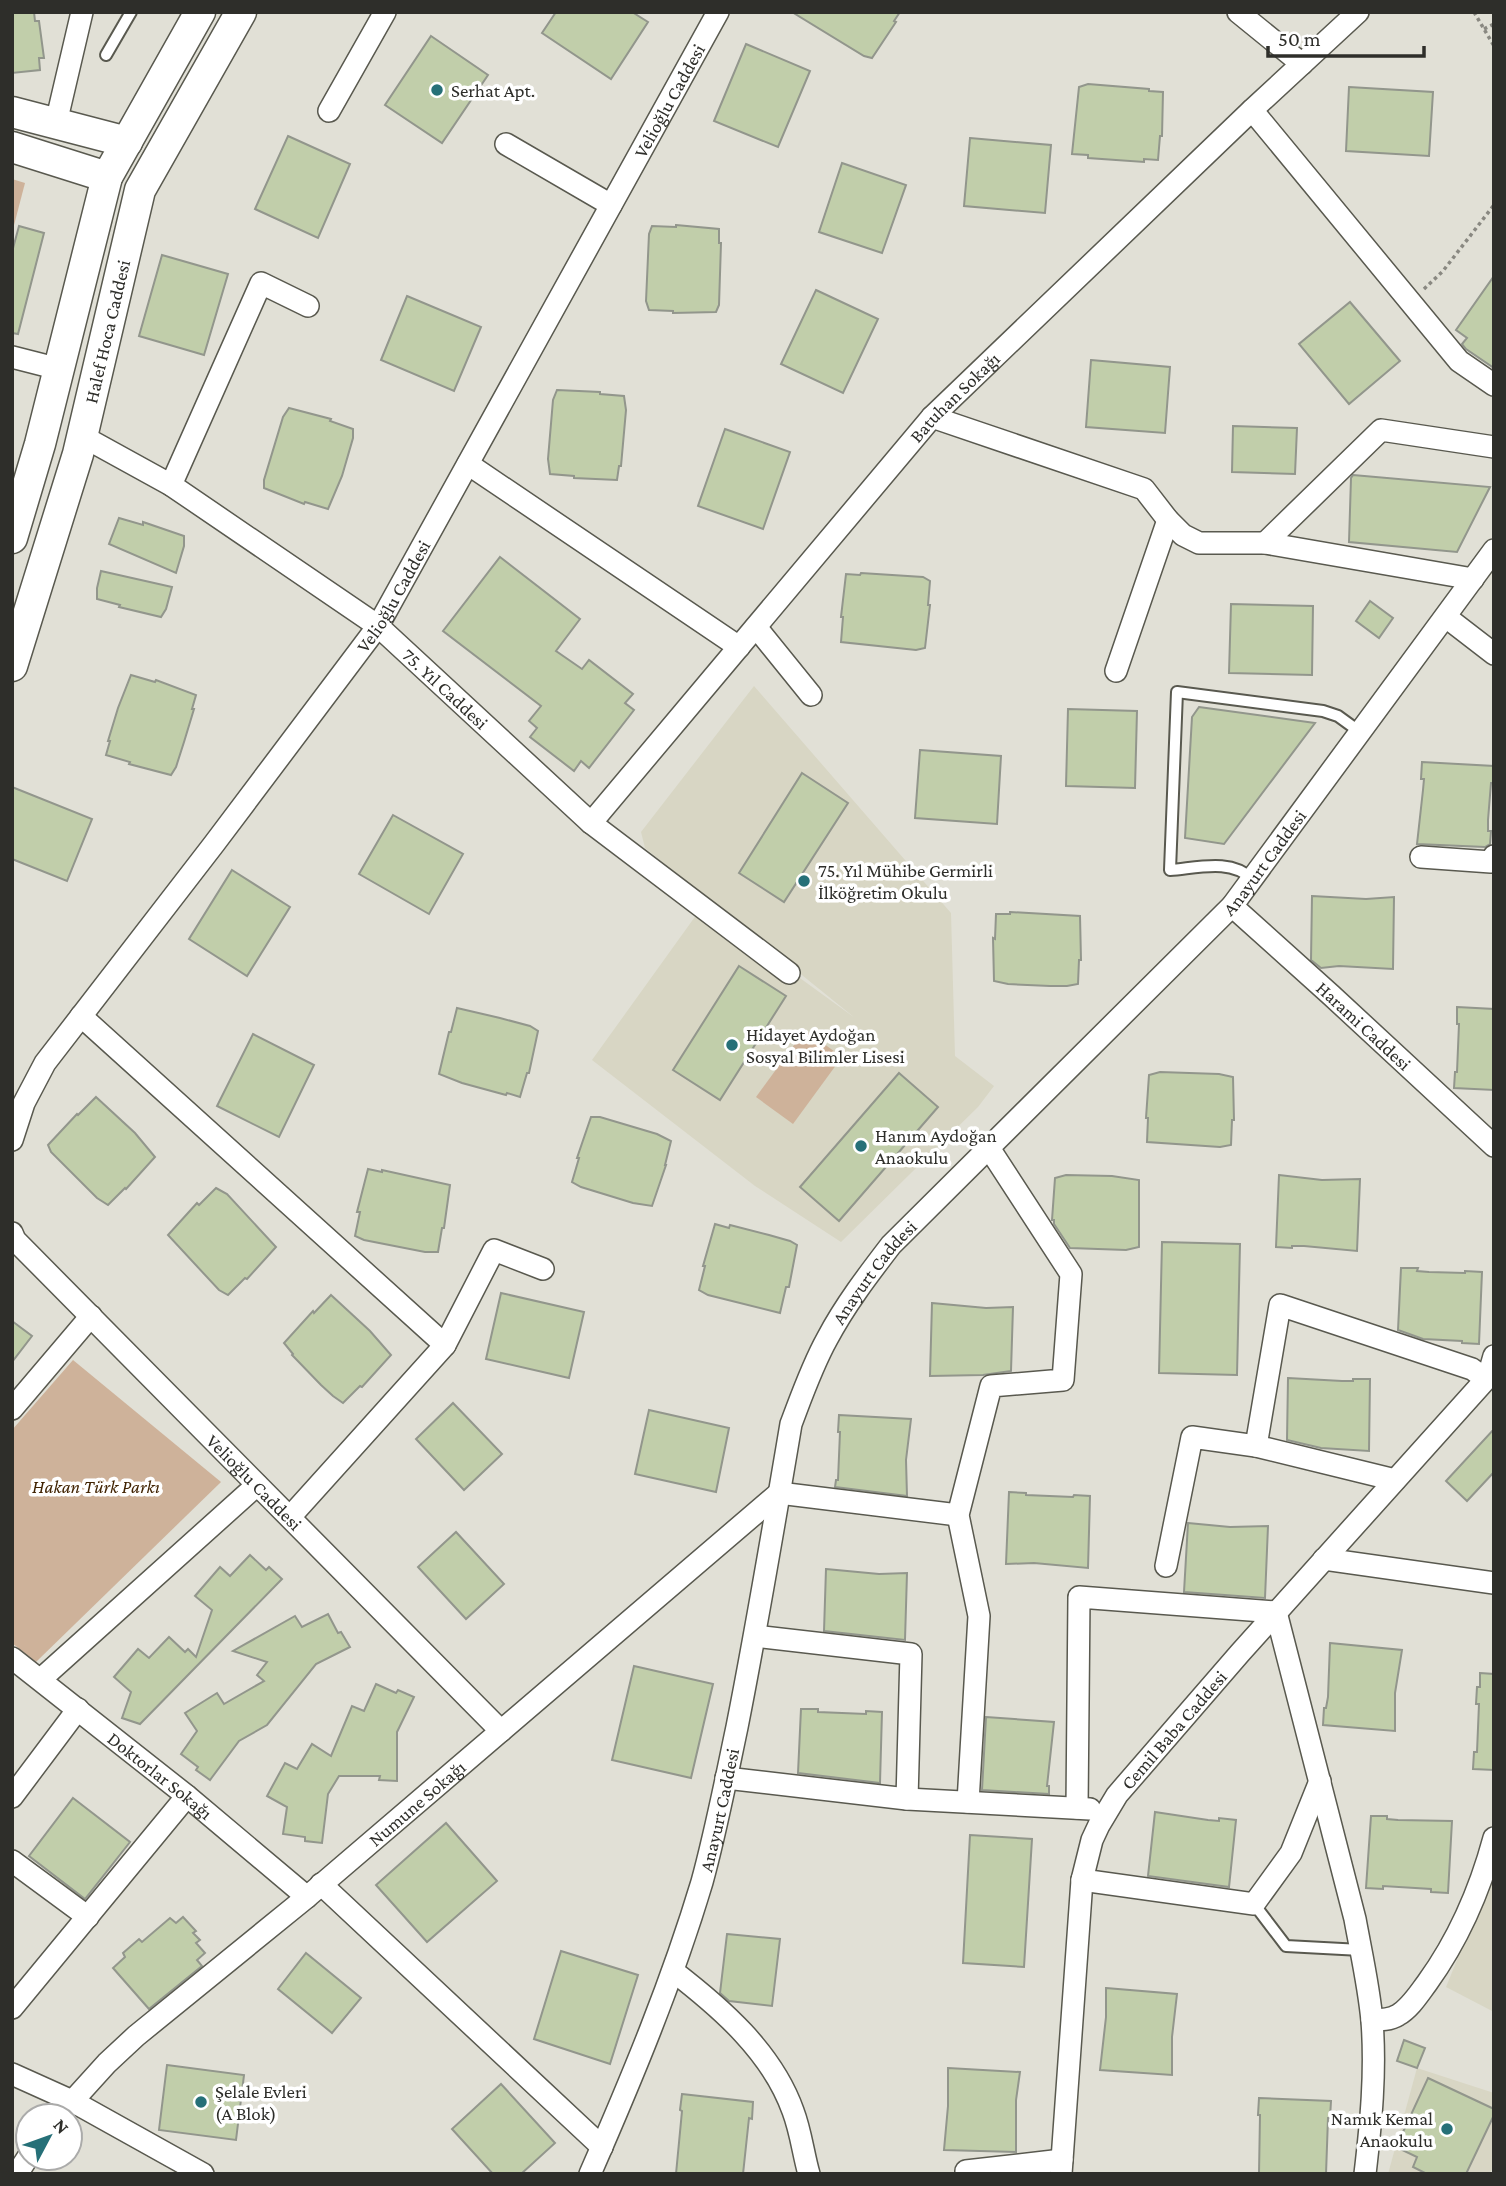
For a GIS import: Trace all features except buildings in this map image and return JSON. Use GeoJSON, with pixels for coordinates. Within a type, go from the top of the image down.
{"type":"FeatureCollection","features":[{"type":"Feature","properties":{"kind":"main road","name":"Halef Hoca Caddesi"},"geometry":{"type":"LineString","coordinates":[[12,666],[82,436],[140,190],[241,12]]}},
{"type":"Feature","properties":{"kind":"main road","name":"Halef Hoca Caddesi"},"geometry":{"type":"LineString","coordinates":[[12,538],[40,444],[107,177],[199,13]]}},
{"type":"Feature","properties":{"kind":"main road"},"geometry":{"type":"LineString","coordinates":[[12,112],[127,142]]}},
{"type":"Feature","properties":{"kind":"main road"},"geometry":{"type":"LineString","coordinates":[[12,147],[107,177]]}},
{"type":"Feature","properties":{"kind":"street"},"geometry":{"type":"LineString","coordinates":[[56,123],[82,12]]}},
{"type":"Feature","properties":{"kind":"street"},"geometry":{"type":"LineString","coordinates":[[329,111],[385,12]]}},
{"type":"Feature","properties":{"kind":"street","name":"Velioğlu Caddesi"},"geometry":{"type":"LineString","coordinates":[[12,1140],[24,1103],[45,1063],[378,625],[718,12]]}},
{"type":"Feature","properties":{"kind":"street"},"geometry":{"type":"LineString","coordinates":[[1238,12],[1302,64]]}},
{"type":"Feature","properties":{"kind":"street","name":"Batuhan Sokağı"},"geometry":{"type":"LineString","coordinates":[[591,823],[932,417],[1252,110],[1359,12]]}},
{"type":"Feature","properties":{"kind":"street"},"geometry":{"type":"LineString","coordinates":[[1252,110],[1459,361],[1494,385]]}},
{"type":"Feature","properties":{"kind":"street"},"geometry":{"type":"LineString","coordinates":[[506,144],[611,205]]}},
{"type":"Feature","properties":{"kind":"street"},"geometry":{"type":"LineString","coordinates":[[172,485],[261,283],[308,306]]}},
{"type":"Feature","properties":{"kind":"street"},"geometry":{"type":"LineString","coordinates":[[12,357],[59,369]]}},
{"type":"Feature","properties":{"kind":"street"},"geometry":{"type":"LineString","coordinates":[[932,417],[1144,489],[1183,536],[1199,543],[1265,543],[1473,579]]}},
{"type":"Feature","properties":{"kind":"street"},"geometry":{"type":"LineString","coordinates":[[1265,543],[1381,430],[1494,447]]}},
{"type":"Feature","properties":{"kind":"street","name":"75. Yıl Caddesi"},"geometry":{"type":"LineString","coordinates":[[82,436],[172,485],[378,625],[591,823],[789,973]]}},
{"type":"Feature","properties":{"kind":"street"},"geometry":{"type":"LineString","coordinates":[[468,464],[739,647]]}},
{"type":"Feature","properties":{"kind":"street"},"geometry":{"type":"LineString","coordinates":[[1116,671],[1168,520]]}},
{"type":"Feature","properties":{"kind":"street","name":"Anayurt Caddesi"},"geometry":{"type":"LineString","coordinates":[[590,2174],[652,2028],[702,1880],[755,1636],[791,1424],[826,1340],[842,1312],[891,1245],[1232,906],[1494,550]]}},
{"type":"Feature","properties":{"kind":"street"},"geometry":{"type":"LineString","coordinates":[[1446,617],[1494,654]]}},
{"type":"Feature","properties":{"kind":"street"},"geometry":{"type":"LineString","coordinates":[[756,627],[811,695]]}},
{"type":"Feature","properties":{"kind":"street"},"geometry":{"type":"LineString","coordinates":[[1421,857],[1491,862],[1494,856]]}},
{"type":"Feature","properties":{"kind":"street","name":"Harami Caddesi"},"geometry":{"type":"LineString","coordinates":[[1232,906],[1494,1146]]}},
{"type":"Feature","properties":{"kind":"street"},"geometry":{"type":"LineString","coordinates":[[81,1016],[444,1345]]}},
{"type":"Feature","properties":{"kind":"street"},"geometry":{"type":"LineString","coordinates":[[968,1802],[979,1616],[958,1515],[991,1386],[1063,1380],[1071,1274],[989,1148]]}},
{"type":"Feature","properties":{"kind":"street","name":"Velioğlu Caddesi"},"geometry":{"type":"LineString","coordinates":[[12,1233],[15,1240],[501,1731]]}},
{"type":"Feature","properties":{"kind":"street"},"geometry":{"type":"LineString","coordinates":[[290,1517],[444,1345],[494,1250],[543,1269]]}},
{"type":"Feature","properties":{"kind":"street"},"geometry":{"type":"LineString","coordinates":[[1256,1446],[1280,1305],[1472,1369],[1490,1372]]}},
{"type":"Feature","properties":{"kind":"street"},"geometry":{"type":"LineString","coordinates":[[12,1409],[91,1316]]}},
{"type":"Feature","properties":{"kind":"street","name":"Cemil Baba Caddesi"},"geometry":{"type":"LineString","coordinates":[[1061,2167],[1082,1880],[1092,1840],[1107,1809],[1116,1795],[1276,1612],[1490,1372]]}},
{"type":"Feature","properties":{"kind":"street"},"geometry":{"type":"LineString","coordinates":[[1166,1566],[1192,1437],[1256,1446],[1395,1480]]}},
{"type":"Feature","properties":{"kind":"street"},"geometry":{"type":"LineString","coordinates":[[41,1679],[257,1485]]}},
{"type":"Feature","properties":{"kind":"street"},"geometry":{"type":"LineString","coordinates":[[779,1493],[958,1515]]}},
{"type":"Feature","properties":{"kind":"street","name":"Numune Sokağı"},"geometry":{"type":"LineString","coordinates":[[72,2102],[136,2036],[314,1891],[779,1493]]}},
{"type":"Feature","properties":{"kind":"street"},"geometry":{"type":"LineString","coordinates":[[1324,1559],[1494,1583]]}},
{"type":"Feature","properties":{"kind":"street"},"geometry":{"type":"LineString","coordinates":[[1077,1808],[1079,1597],[1276,1612],[1355,1919],[1372,2020],[1373,2083],[1365,2174]]}},
{"type":"Feature","properties":{"kind":"street"},"geometry":{"type":"LineString","coordinates":[[755,1636],[911,1654],[906,1799]]}},
{"type":"Feature","properties":{"kind":"street","name":"Doktorlar Sokağı"},"geometry":{"type":"LineString","coordinates":[[12,1658],[187,1796],[314,1891],[602,2147]]}},
{"type":"Feature","properties":{"kind":"street"},"geometry":{"type":"LineString","coordinates":[[12,1797],[78,1709]]}},
{"type":"Feature","properties":{"kind":"street"},"geometry":{"type":"LineString","coordinates":[[726,1778],[906,1799],[1107,1809]]}},
{"type":"Feature","properties":{"kind":"street"},"geometry":{"type":"LineString","coordinates":[[1082,1880],[1254,1904],[1291,1853],[1320,1781]]}},
{"type":"Feature","properties":{"kind":"street"},"geometry":{"type":"LineString","coordinates":[[12,2008],[187,1796]]}},
{"type":"Feature","properties":{"kind":"street"},"geometry":{"type":"LineString","coordinates":[[1372,2020],[1396,2016],[1415,1999],[1434,1973],[1465,1917],[1494,1838]]}},
{"type":"Feature","properties":{"kind":"street"},"geometry":{"type":"LineString","coordinates":[[12,1861],[88,1917]]}},
{"type":"Feature","properties":{"kind":"street"},"geometry":{"type":"LineString","coordinates":[[673,1971],[728,2017],[771,2067],[783,2087],[800,2130],[809,2174]]}},
{"type":"Feature","properties":{"kind":"street"},"geometry":{"type":"LineString","coordinates":[[12,2074],[55,2102]]}},
{"type":"Feature","properties":{"kind":"street"},"geometry":{"type":"LineString","coordinates":[[84,2118],[203,2174]]}},
{"type":"Feature","properties":{"kind":"street"},"geometry":{"type":"LineString","coordinates":[[966,2171],[1061,2167]]}},
{"type":"Feature","properties":{"kind":"lane"},"geometry":{"type":"LineString","coordinates":[[106,55],[131,12]]}},
{"type":"Feature","properties":{"kind":"lane"},"geometry":{"type":"LineString","coordinates":[[1252,879],[1245,872],[1230,866],[1170,870],[1177,692],[1323,711],[1338,716],[1360,732]]}},
{"type":"Feature","properties":{"kind":"lane"},"geometry":{"type":"LineString","coordinates":[[1254,1904],[1286,1946],[1361,1951]]}},
{"type":"Feature","properties":{"kind":"path"},"geometry":{"type":"LineString","coordinates":[[1474,12],[1494,46]]}},
{"type":"Feature","properties":{"kind":"path"},"geometry":{"type":"LineString","coordinates":[[1484,29],[1494,24]]}},
{"type":"Feature","properties":{"kind":"path"},"geometry":{"type":"LineString","coordinates":[[1410,302],[1443,271],[1494,205]]}},
{"type":"Feature","properties":{"kind":"shaded area"},"geometry":{"type":"Polygon","coordinates":[[[754,686],[951,913],[955,1056],[994,1086],[978,1107],[841,1242],[755,1186],[592,1060],[702,907],[855,1018],[645,848],[641,832],[754,686]]]}},
{"type":"Feature","properties":{"kind":"shaded area"},"geometry":{"type":"Polygon","coordinates":[[[1494,1869],[1494,2012],[1446,1987],[1494,1869]]]}},
{"type":"Feature","properties":{"kind":"shaded area","name":"Namık Kemal Anaokulu"},"geometry":{"type":"Polygon","coordinates":[[[1417,2068],[1494,2093],[1494,2166],[1489,2174],[1388,2174],[1417,2068]]]}},
{"type":"Feature","properties":{"kind":"green space"},"geometry":{"type":"Polygon","coordinates":[[[12,179],[25,183],[12,233],[12,179]]]}},
{"type":"Feature","properties":{"kind":"green space"},"geometry":{"type":"Polygon","coordinates":[[[805,1030],[842,1057],[793,1124],[756,1097],[805,1030]]]}},
{"type":"Feature","properties":{"kind":"green space","name":"Hakan Türk Parkı"},"geometry":{"type":"Polygon","coordinates":[[[73,1360],[221,1482],[36,1662],[12,1643],[12,1430],[73,1360]]]}},
{"type":"Feature","properties":{"kind":"place","name":"Serhat Apt."},"geometry":{"type":"Point","coordinates":[437,90]}},
{"type":"Feature","properties":{"kind":"place","name":"75. Yıl Mühibe Germirli İlköğretim Okulu"},"geometry":{"type":"Point","coordinates":[804,881]}},
{"type":"Feature","properties":{"kind":"place","name":"Hidayet Aydoğan Sosyal Bilimler Lisesi"},"geometry":{"type":"Point","coordinates":[732,1045]}},
{"type":"Feature","properties":{"kind":"place","name":"Hanım Aydoğan Anaokulu"},"geometry":{"type":"Point","coordinates":[861,1146]}},
{"type":"Feature","properties":{"kind":"place","name":"Şelale Evleri (A Blok)"},"geometry":{"type":"Point","coordinates":[201,2102]}},
{"type":"Feature","properties":{"kind":"place","name":"Namık Kemal Anaokulu"},"geometry":{"type":"Point","coordinates":[1447,2129]}}]}
